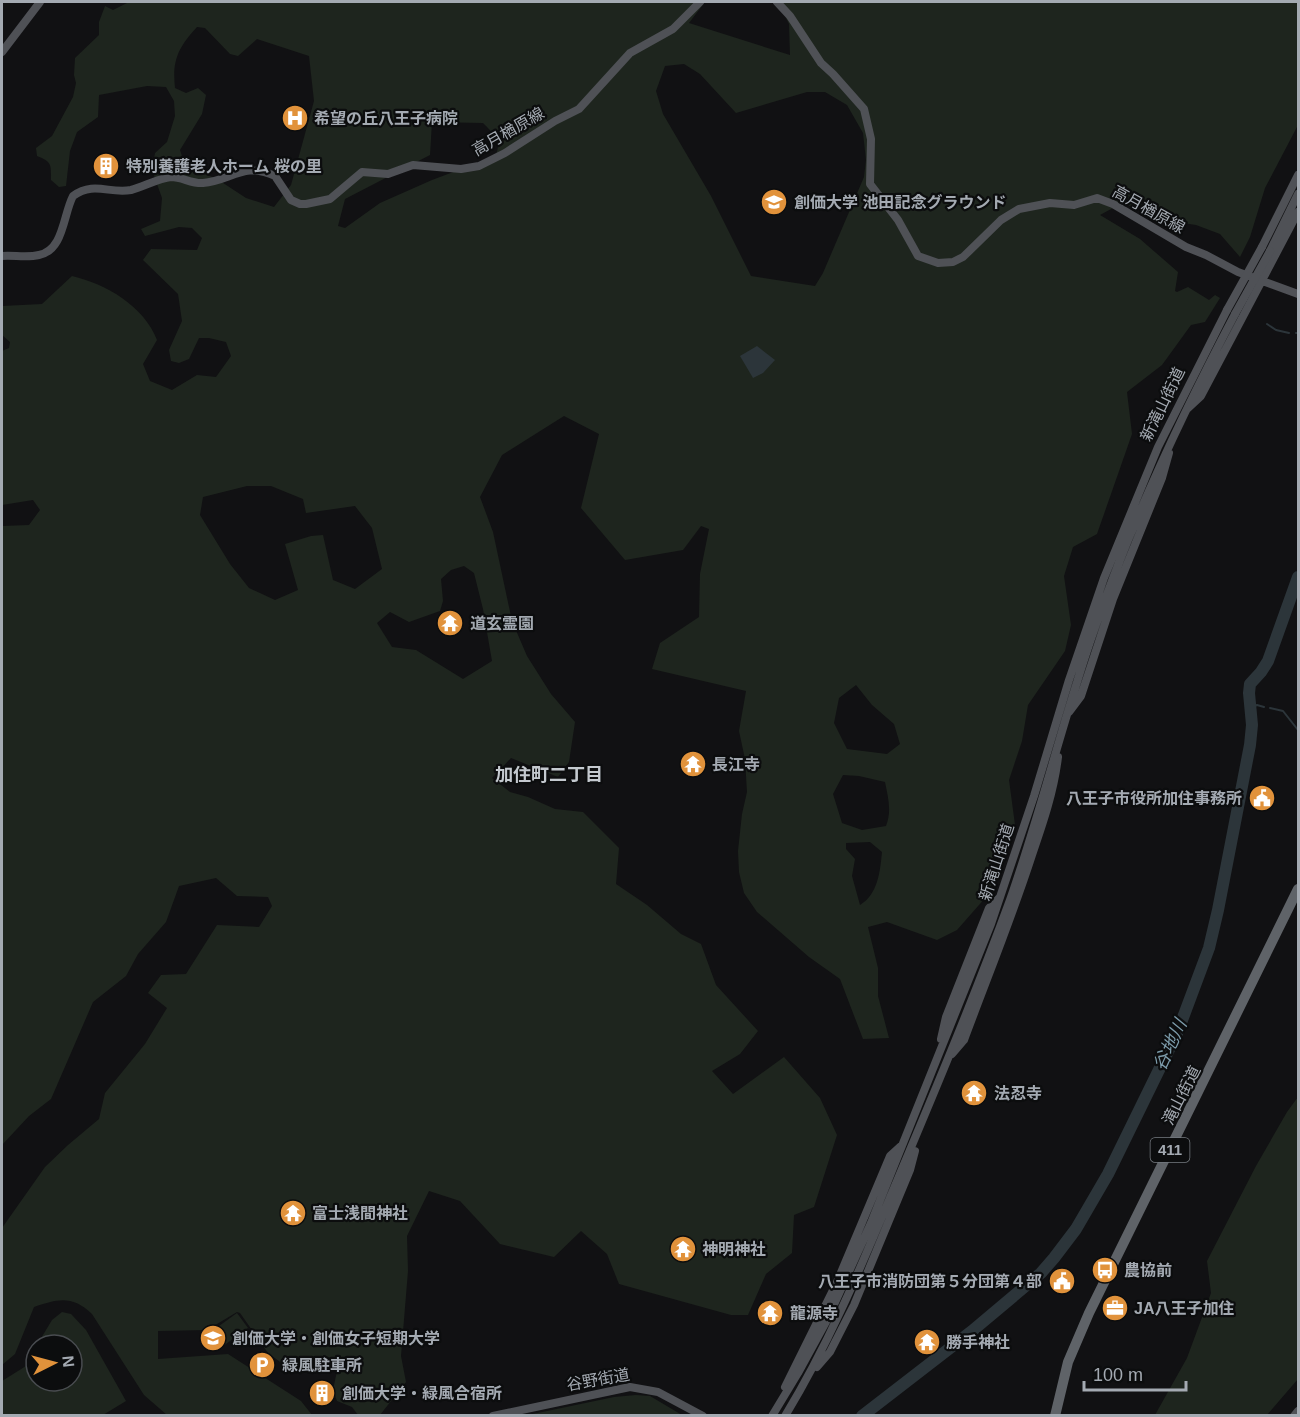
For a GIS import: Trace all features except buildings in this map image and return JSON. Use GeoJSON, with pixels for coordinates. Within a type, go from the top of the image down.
{"type":"FeatureCollection","features":[{"type":"Feature","properties":{"kind":"highway","name":"滝山街道"},"geometry":{"type":"LineString","coordinates":[[1055,1416],[1068,1362],[1089,1313],[1299,889]]}},
{"type":"Feature","properties":{"kind":"main road"},"geometry":{"type":"LineString","coordinates":[[2,52],[40,2]]}},
{"type":"Feature","properties":{"kind":"main road","name":"高月楢原線"},"geometry":{"type":"LineString","coordinates":[[2,256],[37,256],[45,253],[60,236],[73,196],[86,189],[105,187],[115,190],[132,190],[170,177],[203,183],[231,174],[254,170],[275,176],[291,200],[306,204],[330,199],[362,172],[388,174],[413,165],[461,169],[479,166],[579,109],[630,53],[673,29],[700,2]]}},
{"type":"Feature","properties":{"kind":"main road","name":"高月楢原線"},"geometry":{"type":"LineString","coordinates":[[777,2],[790,16],[821,63],[864,109],[871,139],[870,184],[898,220],[918,256],[938,262],[953,262],[963,257],[1013,211],[1027,206],[1050,203],[1074,205],[1098,198],[1186,247],[1238,272],[1299,294]]}},
{"type":"Feature","properties":{"kind":"main road"},"geometry":{"type":"LineString","coordinates":[[1265,249],[1299,174]]}},
{"type":"Feature","properties":{"kind":"main road"},"geometry":{"type":"LineString","coordinates":[[1231,312],[1265,249],[1299,194]]}},
{"type":"Feature","properties":{"kind":"main road"},"geometry":{"type":"LineString","coordinates":[[1185,411],[1201,396],[1299,212]]}},
{"type":"Feature","properties":{"kind":"main road","name":"新滝山街道"},"geometry":{"type":"LineString","coordinates":[[785,1416],[813,1370],[853,1287],[949,1057],[964,1040],[1015,906],[1055,783],[1061,733],[1066,715],[1081,696],[1121,578],[1162,478],[1175,433],[1231,312]]}},
{"type":"Feature","properties":{"kind":"main road","name":"新滝山街道"},"geometry":{"type":"LineString","coordinates":[[772,1416],[837,1282],[890,1156],[901,1146],[935,1062],[946,1017],[989,908],[1001,896],[1069,680],[1104,578],[1132,506],[1163,437],[1231,312]]}},
{"type":"Feature","properties":{"kind":"main road","name":"谷野街道"},"geometry":{"type":"LineString","coordinates":[[493,1416],[612,1389],[637,1387],[663,1394],[703,1416]]}},
{"type":"Feature","properties":{"kind":"main road"},"geometry":{"type":"LineString","coordinates":[[1294,1416],[1299,1411]]}},
{"type":"Feature","properties":{"kind":"shaded area"},"geometry":{"type":"Polygon","coordinates":[[[129,2],[705,2],[689,23],[790,55],[789,24],[778,2],[1298,2],[1298,125],[1265,188],[1250,237],[1240,257],[1220,234],[1196,225],[1169,221],[1122,203],[1100,215],[1140,239],[1178,272],[1175,291],[1188,287],[1209,300],[1215,295],[1220,298],[1205,322],[1191,325],[1162,365],[1127,392],[1132,434],[1097,534],[1073,547],[1064,576],[1071,625],[1065,651],[1028,705],[1022,741],[1009,780],[1015,825],[986,897],[957,930],[937,940],[887,922],[868,927],[878,968],[878,996],[889,1038],[863,1039],[840,979],[809,957],[757,912],[744,893],[739,872],[738,851],[747,792],[745,759],[739,731],[746,691],[652,669],[660,643],[699,617],[700,574],[709,529],[701,526],[683,550],[625,560],[581,508],[599,434],[564,416],[502,455],[480,497],[493,532],[512,621],[527,656],[551,694],[575,722],[569,762],[558,777],[511,758],[492,778],[510,792],[555,809],[583,812],[619,848],[616,884],[647,905],[681,934],[701,944],[716,985],[758,1031],[740,1054],[712,1071],[733,1094],[784,1057],[820,1098],[837,1135],[814,1207],[794,1215],[792,1253],[766,1274],[748,1315],[731,1315],[619,1284],[607,1254],[581,1231],[554,1257],[500,1244],[460,1201],[429,1191],[407,1236],[408,1271],[401,1356],[406,1382],[380,1415],[358,1415],[352,1407],[337,1401],[333,1390],[337,1371],[313,1364],[295,1373],[268,1353],[237,1312],[207,1330],[158,1331],[158,1359],[228,1354],[301,1401],[312,1415],[167,1415],[144,1395],[92,1314],[78,1304],[65,1300],[34,1307],[15,1354],[2,1365],[2,1228],[45,1167],[99,1119],[105,1093],[145,1044],[167,1008],[148,993],[161,975],[186,974],[217,925],[259,927],[272,906],[268,897],[237,896],[216,878],[179,886],[166,922],[138,954],[126,976],[93,1002],[51,1099],[29,1116],[2,1145],[2,526],[29,525],[40,510],[33,500],[2,505],[2,351],[9,348],[10,342],[2,335],[2,306],[42,304],[72,276],[98,285],[122,298],[143,317],[151,328],[157,340],[143,364],[150,381],[172,390],[197,375],[216,377],[231,356],[226,342],[199,338],[189,359],[179,363],[171,361],[169,350],[182,321],[178,294],[143,260],[151,249],[197,250],[202,238],[192,228],[179,227],[145,236],[141,229],[160,221],[162,198],[152,170],[155,153],[167,142],[175,116],[174,101],[166,87],[147,86],[99,95],[98,117],[77,132],[70,151],[66,186],[59,187],[51,180],[50,164],[37,156],[36,148],[52,136],[73,97],[76,83],[75,58],[99,35],[99,22],[105,6],[113,10],[129,2]],[[197,27],[185,41],[174,70],[175,88],[186,93],[198,88],[206,95],[202,114],[180,150],[185,166],[217,179],[246,198],[274,207],[291,185],[314,101],[309,56],[257,39],[238,56],[230,54],[205,28],[197,27]],[[684,64],[665,66],[656,91],[663,114],[711,196],[751,276],[815,286],[823,273],[864,177],[866,160],[863,133],[847,105],[825,92],[807,92],[736,113],[700,74],[684,64]],[[432,122],[430,155],[345,199],[338,226],[345,228],[380,203],[432,180],[464,168],[493,163],[498,145],[496,137],[483,123],[432,122]],[[247,486],[203,497],[200,515],[230,564],[249,588],[275,600],[298,590],[285,544],[311,536],[323,535],[333,580],[355,589],[382,569],[372,528],[355,506],[306,513],[303,499],[271,486],[247,486]],[[464,566],[451,570],[441,579],[443,601],[440,611],[409,622],[390,612],[377,623],[392,647],[416,650],[463,679],[492,661],[483,609],[474,573],[464,566]],[[856,685],[839,698],[834,723],[847,749],[887,754],[900,744],[894,724],[872,705],[856,685]],[[843,775],[833,794],[842,823],[862,830],[886,826],[889,809],[885,782],[843,775]],[[870,842],[846,843],[846,849],[855,859],[852,876],[860,905],[874,889],[879,875],[882,852],[870,842]]]}},
{"type":"Feature","properties":{"kind":"shaded area"},"geometry":{"type":"Polygon","coordinates":[[[757,346],[775,360],[763,373],[753,378],[740,356],[757,346]]]}},
{"type":"Feature","properties":{"kind":"shaded area"},"geometry":{"type":"Polygon","coordinates":[[[1298,1097],[1298,1379],[1267,1415],[1155,1415],[1187,1358],[1211,1293],[1207,1261],[1256,1166],[1298,1097]]]}},
{"type":"Feature","properties":{"kind":"shaded area"},"geometry":{"type":"Polygon","coordinates":[[[62,1312],[71,1314],[86,1330],[126,1401],[103,1415],[2,1415],[2,1381],[24,1367],[24,1393],[84,1393],[84,1333],[44,1333],[52,1320],[62,1312]]]}},
{"type":"Feature","properties":{"kind":"shaded area"},"geometry":{"type":"Polygon","coordinates":[[[237,1313],[248,1328],[219,1349],[208,1334],[237,1313]]]}},
{"type":"Feature","properties":{"kind":"shaded area"},"geometry":{"type":"Polygon","coordinates":[[[650,1396],[682,1415],[528,1415],[614,1397],[650,1396]]]}},
{"type":"Feature","properties":{"kind":"waterway"},"geometry":{"type":"LineString","coordinates":[[1267,324],[1276,330],[1289,333]]}},
{"type":"Feature","properties":{"kind":"waterway","name":"谷地川"},"geometry":{"type":"LineString","coordinates":[[862,1416],[972,1331],[1041,1273],[1076,1229],[1108,1174],[1178,1031],[1209,948],[1250,745],[1252,725],[1250,684],[1268,661],[1298,577]]}},
{"type":"Feature","properties":{"kind":"waterway"},"geometry":{"type":"LineString","coordinates":[[1250,708],[1257,705],[1264,707]]}},
{"type":"Feature","properties":{"kind":"waterway"},"geometry":{"type":"LineString","coordinates":[[1270,708],[1283,711],[1298,730]]}},
{"type":"Feature","properties":{"kind":"place","name":"希望の丘八王子病院"},"geometry":{"type":"Point","coordinates":[295,118]}},
{"type":"Feature","properties":{"kind":"place","name":"特別養護老人ホーム 桜の里"},"geometry":{"type":"Point","coordinates":[106,166]}},
{"type":"Feature","properties":{"kind":"place","name":"創価大学 池田記念グラウンド"},"geometry":{"type":"Point","coordinates":[774,202]}},
{"type":"Feature","properties":{"kind":"place","name":"道玄霊園"},"geometry":{"type":"Point","coordinates":[450,623]}},
{"type":"Feature","properties":{"kind":"place","name":"長江寺"},"geometry":{"type":"Point","coordinates":[693,764]}},
{"type":"Feature","properties":{"kind":"place","name":"八王子市役所加住事務所"},"geometry":{"type":"Point","coordinates":[1262,798]}},
{"type":"Feature","properties":{"kind":"place","name":"法忍寺"},"geometry":{"type":"Point","coordinates":[974,1093]}},
{"type":"Feature","properties":{"kind":"place","name":"富士浅間神社"},"geometry":{"type":"Point","coordinates":[293,1213]}},
{"type":"Feature","properties":{"kind":"place","name":"神明神社"},"geometry":{"type":"Point","coordinates":[683,1249]}},
{"type":"Feature","properties":{"kind":"place","name":"農協前"},"geometry":{"type":"Point","coordinates":[1105,1270]}},
{"type":"Feature","properties":{"kind":"place","name":"八王子市消防団第５分団第４部"},"geometry":{"type":"Point","coordinates":[1062,1281]}},
{"type":"Feature","properties":{"kind":"place","name":"JA八王子加住"},"geometry":{"type":"Point","coordinates":[1115,1308]}},
{"type":"Feature","properties":{"kind":"place","name":"龍源寺"},"geometry":{"type":"Point","coordinates":[770,1313]}},
{"type":"Feature","properties":{"kind":"place","name":"創価大学・創価女子短期大学"},"geometry":{"type":"Point","coordinates":[213,1338]}},
{"type":"Feature","properties":{"kind":"place","name":"勝手神社"},"geometry":{"type":"Point","coordinates":[927,1342]}},
{"type":"Feature","properties":{"kind":"place","name":"緑風駐車所"},"geometry":{"type":"Point","coordinates":[262,1365]}},
{"type":"Feature","properties":{"kind":"place","name":"創価大学・緑風合宿所"},"geometry":{"type":"Point","coordinates":[322,1393]}},
{"type":"Feature","properties":{"kind":"district","name":"加住町二丁目"},"geometry":{"type":"Point","coordinates":[549,775]}}]}
